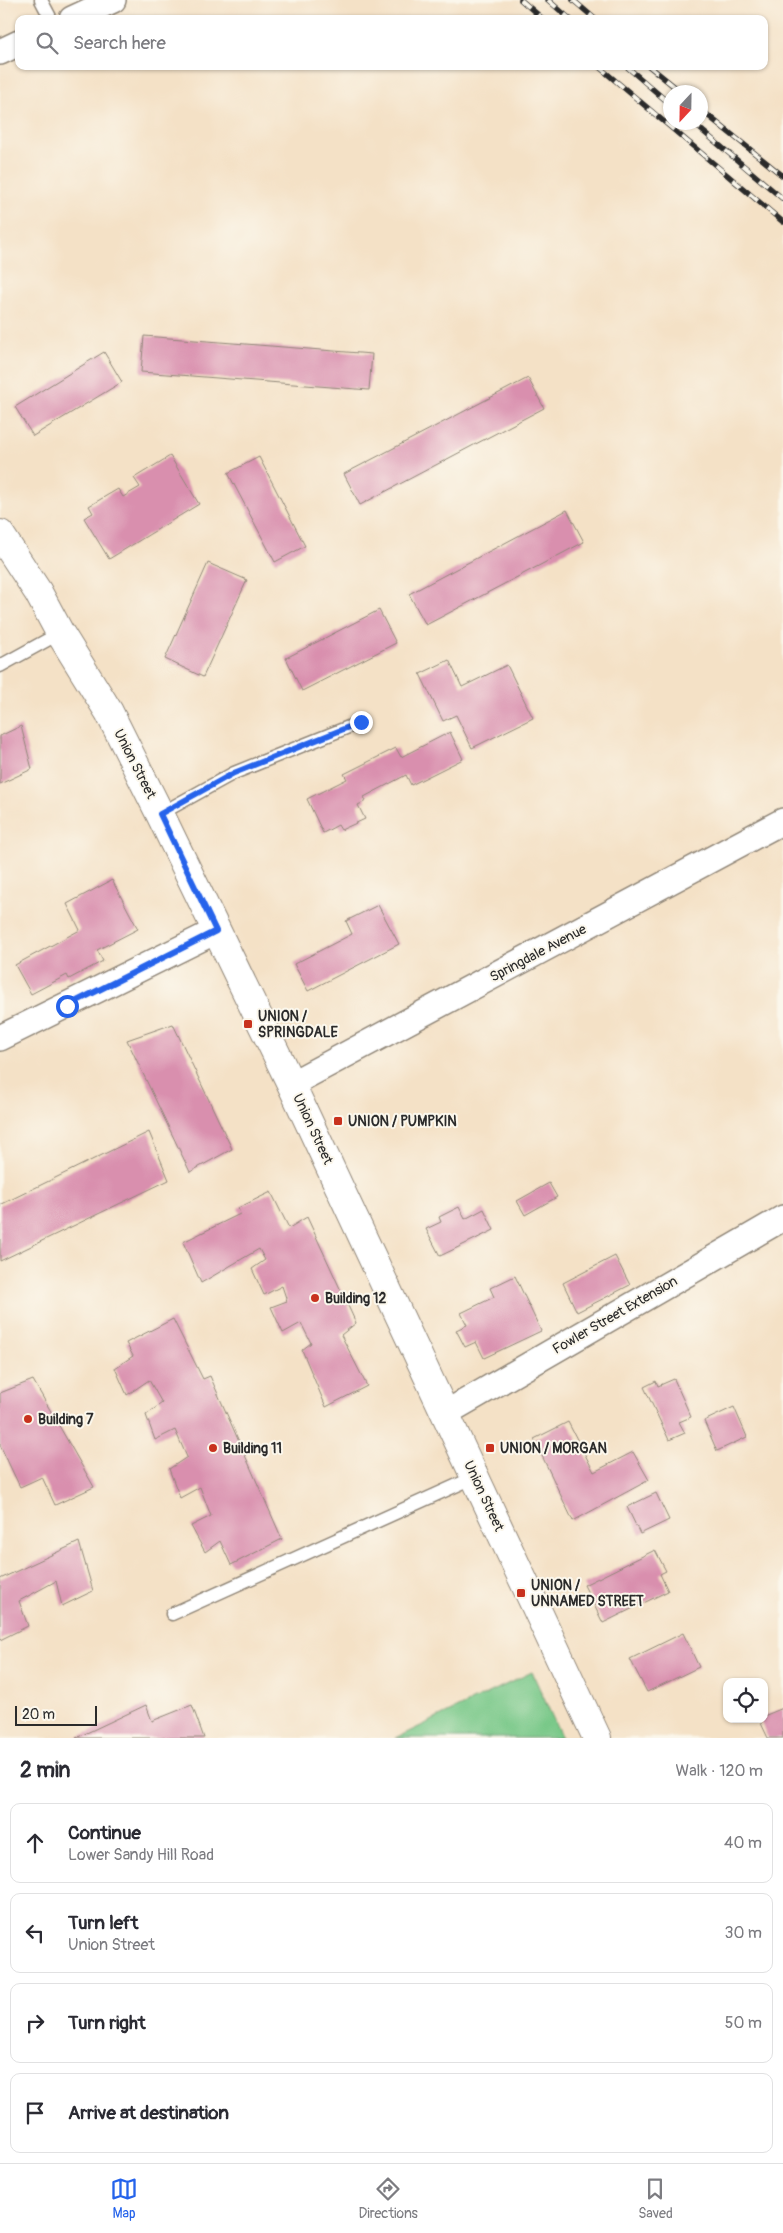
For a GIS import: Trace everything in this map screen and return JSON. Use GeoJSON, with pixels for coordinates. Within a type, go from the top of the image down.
{"type":"FeatureCollection","features":[{"type":"Feature","properties":{"kind":"main road","name":"Union Street"},"geometry":{"type":"LineString","coordinates":[[0,534],[38,592],[60,633],[109,712],[160,814],[291,1084],[597,1738]]}},
{"type":"Feature","properties":{"kind":"street"},"geometry":{"type":"LineString","coordinates":[[81,15],[113,0]]}},
{"type":"Feature","properties":{"kind":"street"},"geometry":{"type":"LineString","coordinates":[[0,52],[15,45]]}},
{"type":"Feature","properties":{"kind":"street","name":"Springdale Avenue"},"geometry":{"type":"LineString","coordinates":[[291,1084],[783,821]]}},
{"type":"Feature","properties":{"kind":"street"},"geometry":{"type":"LineString","coordinates":[[0,1038],[216,931]]}},
{"type":"Feature","properties":{"kind":"street","name":"Fowler Street Extension"},"geometry":{"type":"LineString","coordinates":[[446,1413],[783,1218]]}},
{"type":"Feature","properties":{"kind":"lane"},"geometry":{"type":"LineString","coordinates":[[41,0],[49,15]]}},
{"type":"Feature","properties":{"kind":"lane"},"geometry":{"type":"LineString","coordinates":[[0,666],[60,633]]}},
{"type":"Feature","properties":{"kind":"lane"},"geometry":{"type":"LineString","coordinates":[[160,814],[234,773],[361,722]]}},
{"type":"Feature","properties":{"kind":"lane"},"geometry":{"type":"LineString","coordinates":[[172,1614],[475,1477]]}},
{"type":"Feature","properties":{"kind":"green space"},"geometry":{"type":"Polygon","coordinates":[[[532,1672],[562,1738],[396,1738],[532,1672]]]}},
{"type":"Feature","properties":{"kind":"building"},"geometry":{"type":"Polygon","coordinates":[[[144,336],[372,354],[369,390],[141,372],[144,336]]]}},
{"type":"Feature","properties":{"kind":"building"},"geometry":{"type":"Polygon","coordinates":[[[104,352],[122,382],[33,436],[15,407],[104,352]]]}},
{"type":"Feature","properties":{"kind":"building"},"geometry":{"type":"Polygon","coordinates":[[[528,378],[544,408],[360,505],[344,474],[528,378]]]}},
{"type":"Feature","properties":{"kind":"building"},"geometry":{"type":"Polygon","coordinates":[[[170,456],[199,504],[109,559],[84,518],[93,513],[89,506],[118,489],[123,497],[140,487],[134,478],[170,456]]]}},
{"type":"Feature","properties":{"kind":"building"},"geometry":{"type":"Polygon","coordinates":[[[259,457],[305,546],[275,562],[228,473],[259,457]]]}},
{"type":"Feature","properties":{"kind":"building"},"geometry":{"type":"Polygon","coordinates":[[[567,510],[584,542],[426,625],[409,594],[567,510]]]}},
{"type":"Feature","properties":{"kind":"building"},"geometry":{"type":"Polygon","coordinates":[[[208,563],[247,580],[203,677],[165,659],[208,563]]]}},
{"type":"Feature","properties":{"kind":"building"},"geometry":{"type":"Polygon","coordinates":[[[379,610],[396,643],[302,691],[286,658],[379,610]]]}},
{"type":"Feature","properties":{"kind":"building"},"geometry":{"type":"Polygon","coordinates":[[[449,660],[462,687],[507,665],[533,718],[472,748],[456,715],[443,721],[420,674],[449,660]]]}},
{"type":"Feature","properties":{"kind":"building"},"geometry":{"type":"Polygon","coordinates":[[[21,726],[32,769],[0,784],[0,736],[21,726]]]}},
{"type":"Feature","properties":{"kind":"building"},"geometry":{"type":"Polygon","coordinates":[[[450,732],[463,759],[411,785],[406,775],[364,797],[366,801],[358,805],[365,819],[341,830],[338,825],[323,833],[307,799],[347,779],[344,774],[396,748],[401,757],[450,732]]]}},
{"type":"Feature","properties":{"kind":"building"},"geometry":{"type":"Polygon","coordinates":[[[112,880],[138,929],[97,950],[103,961],[69,979],[67,975],[31,994],[15,965],[80,930],[67,904],[112,880]]]}},
{"type":"Feature","properties":{"kind":"building"},"geometry":{"type":"Polygon","coordinates":[[[378,905],[399,944],[308,991],[294,964],[352,934],[346,921],[378,905]]]}},
{"type":"Feature","properties":{"kind":"building"},"geometry":{"type":"Polygon","coordinates":[[[173,1024],[232,1149],[190,1172],[127,1040],[173,1024]]]}},
{"type":"Feature","properties":{"kind":"building"},"geometry":{"type":"Polygon","coordinates":[[[149,1132],[169,1180],[0,1261],[0,1205],[149,1132]]]}},
{"type":"Feature","properties":{"kind":"building"},"geometry":{"type":"Polygon","coordinates":[[[549,1183],[557,1197],[525,1215],[517,1201],[549,1183]]]}},
{"type":"Feature","properties":{"kind":"building","name":"Building 12"},"geometry":{"type":"Polygon","coordinates":[[[271,1192],[289,1228],[307,1217],[356,1323],[341,1335],[367,1386],[326,1407],[302,1350],[311,1343],[301,1323],[283,1333],[271,1307],[287,1301],[282,1286],[264,1295],[252,1269],[265,1260],[259,1249],[201,1283],[183,1242],[240,1214],[238,1208],[271,1192]]]}},
{"type":"Feature","properties":{"kind":"building"},"geometry":{"type":"Polygon","coordinates":[[[459,1207],[465,1219],[484,1209],[494,1230],[440,1256],[426,1229],[441,1222],[439,1217],[459,1207]]]}},
{"type":"Feature","properties":{"kind":"building"},"geometry":{"type":"Polygon","coordinates":[[[615,1256],[630,1285],[577,1312],[563,1283],[615,1256]]]}},
{"type":"Feature","properties":{"kind":"building"},"geometry":{"type":"Polygon","coordinates":[[[515,1276],[541,1331],[484,1358],[476,1342],[465,1347],[456,1330],[467,1325],[461,1313],[494,1297],[490,1288],[515,1276]]]}},
{"type":"Feature","properties":{"kind":"building","name":"Building 11"},"geometry":{"type":"Polygon","coordinates":[[[173,1319],[203,1379],[210,1376],[282,1539],[231,1565],[220,1541],[205,1552],[191,1526],[211,1516],[200,1487],[180,1498],[169,1469],[187,1457],[175,1430],[155,1440],[146,1415],[162,1403],[149,1380],[127,1395],[115,1368],[133,1356],[126,1343],[173,1319]]]}},
{"type":"Feature","properties":{"kind":"building"},"geometry":{"type":"Polygon","coordinates":[[[674,1379],[691,1417],[679,1422],[685,1433],[669,1440],[644,1387],[656,1381],[658,1386],[674,1379]]]}},
{"type":"Feature","properties":{"kind":"building","name":"Building 7"},"geometry":{"type":"Polygon","coordinates":[[[33,1380],[94,1487],[55,1505],[42,1477],[20,1487],[0,1445],[0,1393],[33,1380]]]}},
{"type":"Feature","properties":{"kind":"building"},"geometry":{"type":"Polygon","coordinates":[[[734,1407],[747,1437],[717,1451],[704,1421],[734,1407]]]}},
{"type":"Feature","properties":{"kind":"building"},"geometry":{"type":"Polygon","coordinates":[[[568,1422],[594,1472],[633,1452],[649,1480],[573,1521],[534,1439],[568,1422]]]}},
{"type":"Feature","properties":{"kind":"building"},"geometry":{"type":"Polygon","coordinates":[[[656,1493],[669,1520],[640,1534],[627,1507],[656,1493]]]}},
{"type":"Feature","properties":{"kind":"building"},"geometry":{"type":"Polygon","coordinates":[[[79,1542],[93,1591],[62,1606],[56,1581],[19,1601],[28,1626],[0,1640],[0,1579],[79,1542]]]}},
{"type":"Feature","properties":{"kind":"building"},"geometry":{"type":"Polygon","coordinates":[[[655,1550],[666,1571],[660,1574],[668,1591],[603,1623],[584,1585],[655,1550]]]}},
{"type":"Feature","properties":{"kind":"building"},"geometry":{"type":"Polygon","coordinates":[[[683,1633],[699,1667],[647,1692],[630,1659],[683,1633]]]}},
{"type":"Feature","properties":{"kind":"building"},"geometry":{"type":"Polygon","coordinates":[[[146,1705],[152,1721],[192,1705],[204,1738],[76,1738],[146,1705]]]}},
{"type":"Feature","properties":{"kind":"building"},"geometry":{"type":"Polygon","coordinates":[[[783,1708],[783,1738],[768,1738],[761,1723],[768,1723],[768,1714],[783,1708]]]}},
{"type":"Feature","properties":{"kind":"railway"},"geometry":{"type":"LineString","coordinates":[[521,0],[538,15]]}},
{"type":"Feature","properties":{"kind":"railway"},"geometry":{"type":"LineString","coordinates":[[548,0],[565,15]]}},
{"type":"Feature","properties":{"kind":"railway"},"geometry":{"type":"LineString","coordinates":[[573,0],[590,15]]}},
{"type":"Feature","properties":{"kind":"railway"},"geometry":{"type":"LineString","coordinates":[[603,70],[783,222]]}},
{"type":"Feature","properties":{"kind":"railway"},"geometry":{"type":"LineString","coordinates":[[631,70],[663,98]]}},
{"type":"Feature","properties":{"kind":"railway"},"geometry":{"type":"LineString","coordinates":[[654,70],[672,85]]}},
{"type":"Feature","properties":{"kind":"railway"},"geometry":{"type":"LineString","coordinates":[[708,115],[783,176]]}},
{"type":"Feature","properties":{"kind":"railway"},"geometry":{"type":"LineString","coordinates":[[701,130],[783,199]]}},
{"type":"Feature","properties":{"kind":"place","name":"UNION / SPRINGDALE"},"geometry":{"type":"Point","coordinates":[248,1024]}},
{"type":"Feature","properties":{"kind":"place","name":"UNION / PUMPKIN"},"geometry":{"type":"Point","coordinates":[338,1121]}},
{"type":"Feature","properties":{"kind":"place","name":"Building 12"},"geometry":{"type":"Point","coordinates":[315,1298]}},
{"type":"Feature","properties":{"kind":"place","name":"Building 7"},"geometry":{"type":"Point","coordinates":[28,1419]}},
{"type":"Feature","properties":{"kind":"place","name":"Building 11"},"geometry":{"type":"Point","coordinates":[213,1448]}},
{"type":"Feature","properties":{"kind":"place","name":"UNION / MORGAN"},"geometry":{"type":"Point","coordinates":[490,1448]}},
{"type":"Feature","properties":{"kind":"place","name":"UNION / UNNAMED STREET"},"geometry":{"type":"Point","coordinates":[521,1593]}},
{"type":"Feature","properties":{"kind":"route"},"geometry":{"type":"LineString","coordinates":[[67,1006],[216,931],[160,814],[234,773],[361,722]]}}]}
